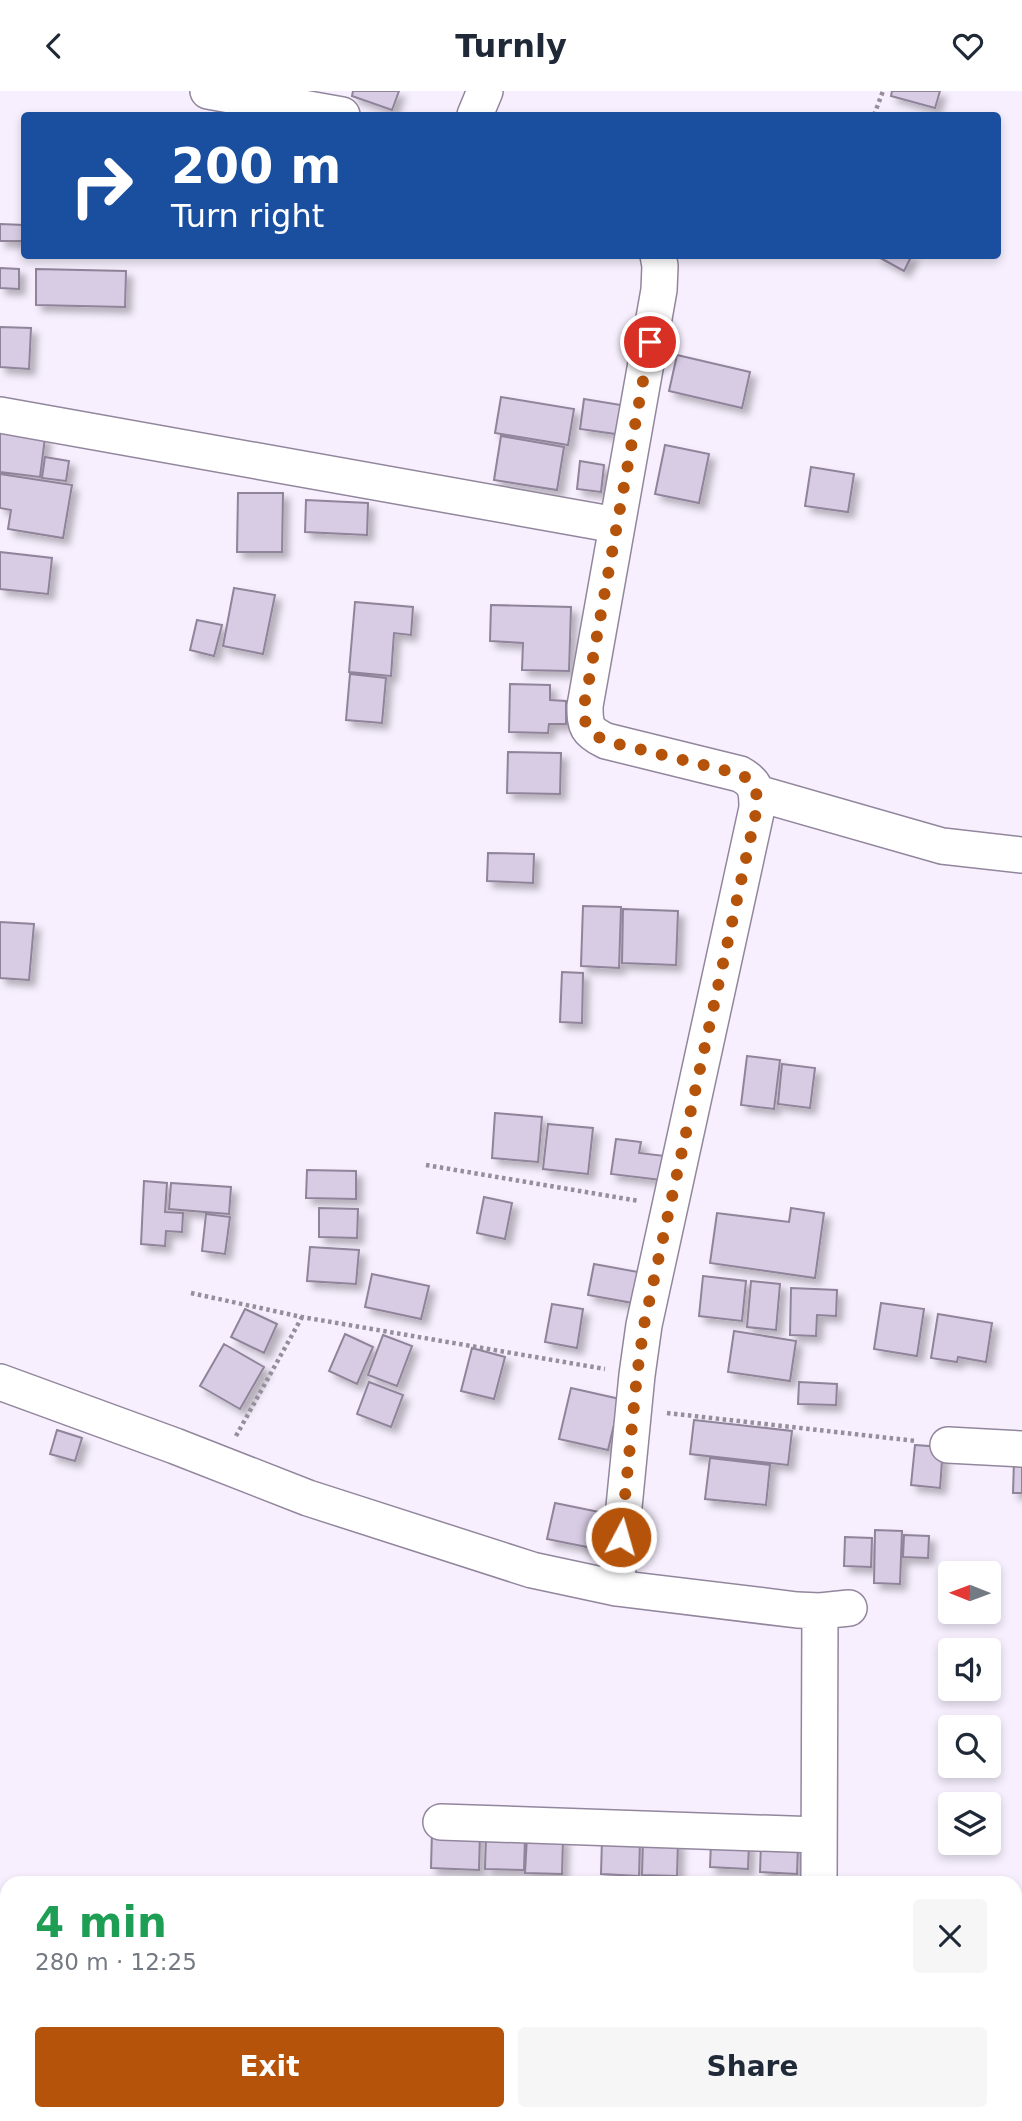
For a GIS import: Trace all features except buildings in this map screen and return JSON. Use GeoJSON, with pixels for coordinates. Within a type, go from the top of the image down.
{"type":"FeatureCollection","features":[{"type":"Feature","properties":{"kind":"street"},"geometry":{"type":"LineString","coordinates":[[208,91],[325,112]]}},
{"type":"Feature","properties":{"kind":"street"},"geometry":{"type":"LineString","coordinates":[[476,112],[485,91]]}},
{"type":"Feature","properties":{"kind":"street"},"geometry":{"type":"LineString","coordinates":[[616,1588],[644,1325],[757,808],[757,793],[751,780],[740,774],[606,741],[591,734],[585,722],[585,706],[616,525],[659,291],[659,259]]}},
{"type":"Feature","properties":{"kind":"street"},"geometry":{"type":"LineString","coordinates":[[0,415],[616,525]]}},
{"type":"Feature","properties":{"kind":"street"},"geometry":{"type":"LineString","coordinates":[[757,793],[943,846],[1022,855]]}},
{"type":"Feature","properties":{"kind":"street"},"geometry":{"type":"LineString","coordinates":[[0,1382],[308,1498],[532,1570],[616,1588],[797,1610],[834,1609],[818,1835],[819,1876]]}},
{"type":"Feature","properties":{"kind":"street"},"geometry":{"type":"LineString","coordinates":[[948,1445],[1022,1449]]}},
{"type":"Feature","properties":{"kind":"street"},"geometry":{"type":"LineString","coordinates":[[441,1822],[818,1835]]}},
{"type":"Feature","properties":{"kind":"path"},"geometry":{"type":"LineString","coordinates":[[875,112],[883,91]]}},
{"type":"Feature","properties":{"kind":"path"},"geometry":{"type":"LineString","coordinates":[[426,1165],[670,1206]]}},
{"type":"Feature","properties":{"kind":"path"},"geometry":{"type":"LineString","coordinates":[[191,1293],[302,1317],[637,1375]]}},
{"type":"Feature","properties":{"kind":"path"},"geometry":{"type":"LineString","coordinates":[[221,1464],[302,1317]]}},
{"type":"Feature","properties":{"kind":"path"},"geometry":{"type":"LineString","coordinates":[[634,1409],[948,1445]]}},
{"type":"Feature","properties":{"kind":"route"},"geometry":{"type":"LineString","coordinates":[[621,1537],[644,1325],[757,808],[757,793],[751,780],[740,774],[606,741],[591,734],[585,722],[589,680],[650,342]]}}]}
